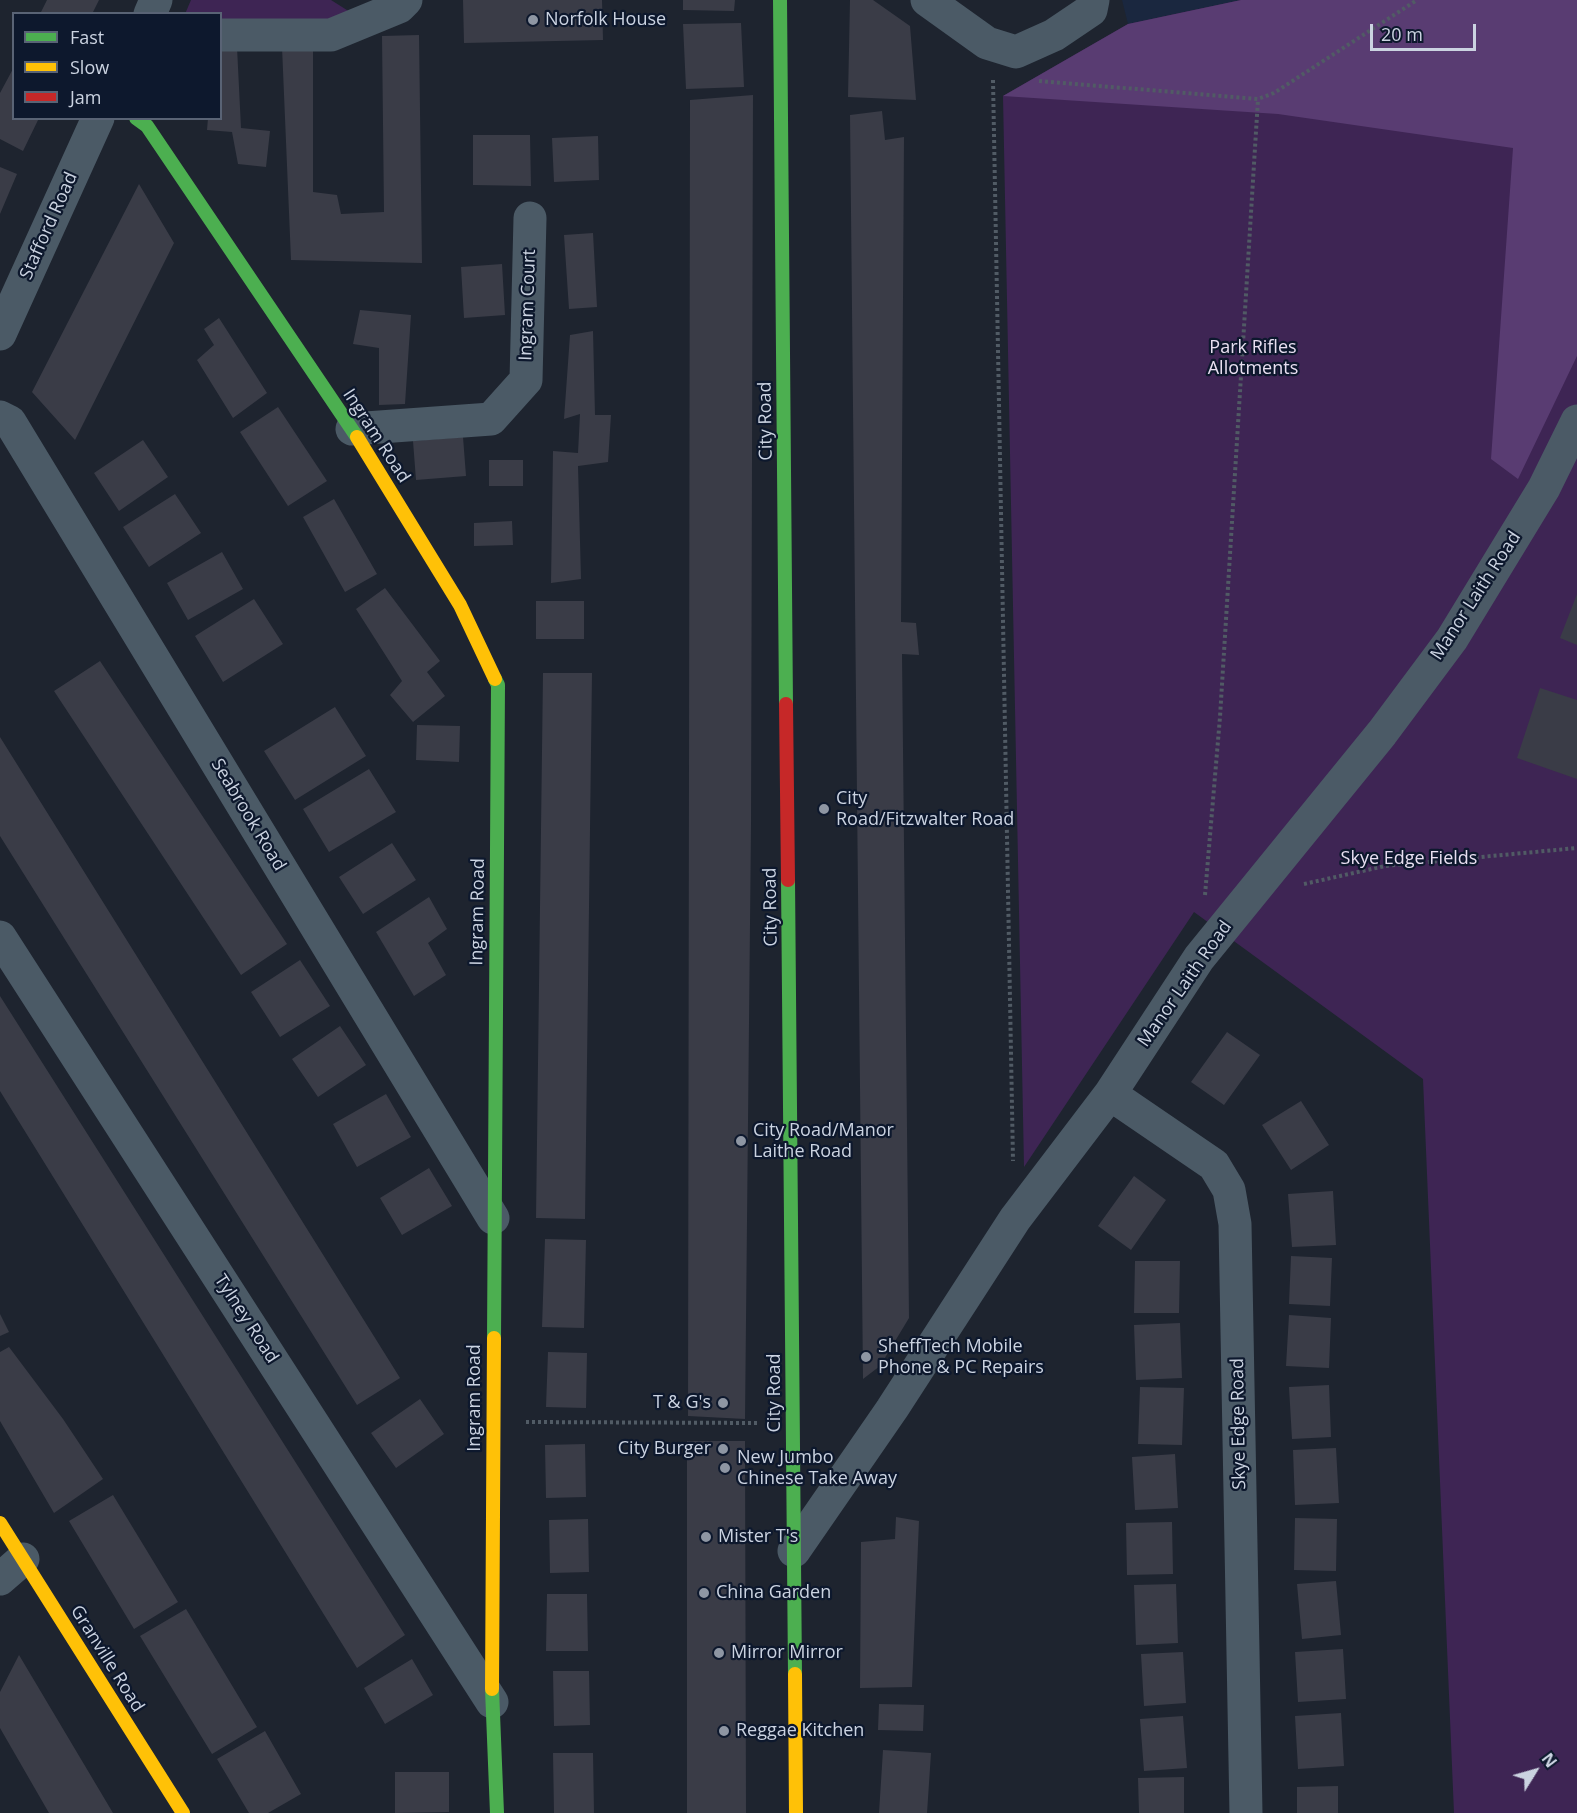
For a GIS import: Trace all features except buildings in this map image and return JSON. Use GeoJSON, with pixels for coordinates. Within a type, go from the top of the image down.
{"type":"FeatureCollection","features":[{"type":"Feature","properties":{"kind":"main road","name":"City Road"},"geometry":{"type":"LineString","coordinates":[[780,0],[796,1813]]}},
{"type":"Feature","properties":{"kind":"main road","name":"Ingram Road"},"geometry":{"type":"LineString","coordinates":[[139,120],[147,126],[352,429],[460,605],[498,685],[493,1218],[492,1702],[497,1813]]}},
{"type":"Feature","properties":{"kind":"main road","name":"Granville Road"},"geometry":{"type":"LineString","coordinates":[[0,1523],[11,1569],[183,1813]]}},
{"type":"Feature","properties":{"kind":"street"},"geometry":{"type":"LineString","coordinates":[[222,35],[332,34],[399,7],[405,0]]}},
{"type":"Feature","properties":{"kind":"street"},"geometry":{"type":"LineString","coordinates":[[927,0],[987,43],[1016,52],[1063,29],[1091,10],[1093,0]]}},
{"type":"Feature","properties":{"kind":"street","name":"Stafford Road"},"geometry":{"type":"LineString","coordinates":[[0,334],[97,120]]}},
{"type":"Feature","properties":{"kind":"street","name":"Ingram Court"},"geometry":{"type":"LineString","coordinates":[[352,429],[491,419],[526,380],[530,218]]}},
{"type":"Feature","properties":{"kind":"street","name":"Seabrook Road"},"geometry":{"type":"LineString","coordinates":[[0,417],[10,422],[493,1218]]}},
{"type":"Feature","properties":{"kind":"street","name":"Manor Laith Road"},"geometry":{"type":"LineString","coordinates":[[794,1551],[892,1409],[1015,1219],[1110,1094],[1199,958],[1382,733],[1452,639],[1544,488],[1577,421]]}},
{"type":"Feature","properties":{"kind":"street","name":"Tylney Road"},"geometry":{"type":"LineString","coordinates":[[0,937],[492,1702]]}},
{"type":"Feature","properties":{"kind":"street","name":"Skye Edge Road"},"geometry":{"type":"LineString","coordinates":[[1110,1094],[1214,1165],[1229,1190],[1235,1224],[1246,1813]]}},
{"type":"Feature","properties":{"kind":"path"},"geometry":{"type":"LineString","coordinates":[[1035,81],[1258,99],[1274,93],[1417,0]]}},
{"type":"Feature","properties":{"kind":"path"},"geometry":{"type":"LineString","coordinates":[[987,43],[993,72],[1015,1219]]}},
{"type":"Feature","properties":{"kind":"path"},"geometry":{"type":"LineString","coordinates":[[1204,901],[1220,717],[1258,99]]}},
{"type":"Feature","properties":{"kind":"path"},"geometry":{"type":"LineString","coordinates":[[1294,887],[1385,866],[1577,848]]}},
{"type":"Feature","properties":{"kind":"path"},"geometry":{"type":"LineString","coordinates":[[493,1422],[766,1423]]}},
{"type":"Feature","properties":{"kind":"shaded area"},"geometry":{"type":"Polygon","coordinates":[[[1122,0],[1241,0],[1128,24],[1122,0]]]}},
{"type":"Feature","properties":{"kind":"shaded area"},"geometry":{"type":"Polygon","coordinates":[[[1241,0],[1577,0],[1577,356],[1518,479],[1491,459],[1513,148],[1278,114],[1003,96],[1128,24],[1241,0]]]}},
{"type":"Feature","properties":{"kind":"green space"},"geometry":{"type":"Polygon","coordinates":[[[191,0],[331,0],[350,12],[331,32],[222,28],[222,12],[186,12],[191,0]]]}},
{"type":"Feature","properties":{"kind":"green space"},"geometry":{"type":"Polygon","coordinates":[[[1241,0],[1577,0],[1577,1813],[1454,1813],[1423,1079],[1194,912],[1024,1167],[1003,96],[1128,24],[1241,0]]]}},
{"type":"Feature","properties":{"kind":"traffic: fast"},"geometry":{"type":"LineString","coordinates":[[780,0],[786,704]]}},
{"type":"Feature","properties":{"kind":"traffic: fast"},"geometry":{"type":"LineString","coordinates":[[139,120],[147,126],[357,437]]}},
{"type":"Feature","properties":{"kind":"traffic: fast"},"geometry":{"type":"LineString","coordinates":[[494,1338],[498,685],[495,679]]}},
{"type":"Feature","properties":{"kind":"traffic: fast"},"geometry":{"type":"LineString","coordinates":[[788,880],[795,1674]]}},
{"type":"Feature","properties":{"kind":"traffic: fast"},"geometry":{"type":"LineString","coordinates":[[492,1689],[497,1813]]}},
{"type":"Feature","properties":{"kind":"traffic: slow"},"geometry":{"type":"LineString","coordinates":[[357,437],[460,605],[495,679]]}},
{"type":"Feature","properties":{"kind":"traffic: slow"},"geometry":{"type":"LineString","coordinates":[[492,1689],[494,1338]]}},
{"type":"Feature","properties":{"kind":"traffic: slow"},"geometry":{"type":"LineString","coordinates":[[0,1523],[183,1813]]}},
{"type":"Feature","properties":{"kind":"traffic: slow"},"geometry":{"type":"LineString","coordinates":[[795,1674],[796,1813]]}},
{"type":"Feature","properties":{"kind":"traffic: jam"},"geometry":{"type":"LineString","coordinates":[[786,704],[788,880]]}},
{"type":"Feature","properties":{"kind":"place","name":"Norfolk House"},"geometry":{"type":"Point","coordinates":[533,20]}},
{"type":"Feature","properties":{"kind":"place","name":"City Road/Fitzwalter Road"},"geometry":{"type":"Point","coordinates":[824,809]}},
{"type":"Feature","properties":{"kind":"place","name":"City Road/Manor Laithe Road"},"geometry":{"type":"Point","coordinates":[741,1141]}},
{"type":"Feature","properties":{"kind":"place","name":"SheffTech Mobile Phone & PC Repairs"},"geometry":{"type":"Point","coordinates":[866,1357]}},
{"type":"Feature","properties":{"kind":"place","name":"T & G's"},"geometry":{"type":"Point","coordinates":[723,1403]}},
{"type":"Feature","properties":{"kind":"place","name":"City Burger"},"geometry":{"type":"Point","coordinates":[723,1449]}},
{"type":"Feature","properties":{"kind":"place","name":"New Jumbo Chinese Take Away"},"geometry":{"type":"Point","coordinates":[725,1468]}},
{"type":"Feature","properties":{"kind":"place","name":"Mister T's"},"geometry":{"type":"Point","coordinates":[706,1537]}},
{"type":"Feature","properties":{"kind":"place","name":"China Garden"},"geometry":{"type":"Point","coordinates":[704,1593]}},
{"type":"Feature","properties":{"kind":"place","name":"Mirror Mirror"},"geometry":{"type":"Point","coordinates":[719,1653]}},
{"type":"Feature","properties":{"kind":"place","name":"Reggae Kitchen"},"geometry":{"type":"Point","coordinates":[724,1731]}},
{"type":"Feature","properties":{"kind":"park label","name":"Park Rifles Allotments"},"geometry":{"type":"Point","coordinates":[1253,358]}},
{"type":"Feature","properties":{"kind":"park label","name":"Skye Edge Fields"},"geometry":{"type":"Point","coordinates":[1409,859]}}]}
